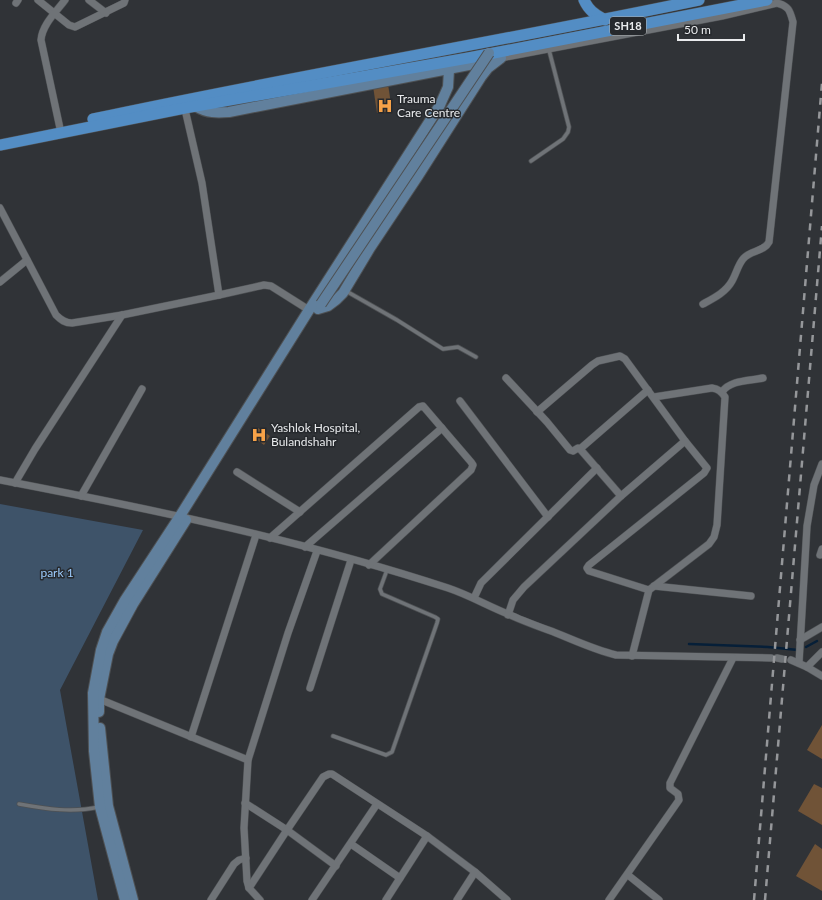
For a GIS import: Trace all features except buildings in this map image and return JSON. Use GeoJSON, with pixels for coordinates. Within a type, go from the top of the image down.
{"type":"FeatureCollection","features":[{"type":"Feature","properties":{"kind":"main road","name":"SH18"},"geometry":{"type":"LineString","coordinates":[[584,0],[588,8],[593,13],[605,20],[699,0]]}},
{"type":"Feature","properties":{"kind":"main road","name":"SH18"},"geometry":{"type":"LineString","coordinates":[[490,53],[767,0]]}},
{"type":"Feature","properties":{"kind":"main road"},"geometry":{"type":"LineString","coordinates":[[0,145],[60,130],[184,104],[605,20]]}},
{"type":"Feature","properties":{"kind":"main road"},"geometry":{"type":"LineString","coordinates":[[184,104],[197,107],[490,53]]}},
{"type":"Feature","properties":{"kind":"main road"},"geometry":{"type":"LineString","coordinates":[[0,138],[60,130]]}},
{"type":"Feature","properties":{"kind":"street"},"geometry":{"type":"LineString","coordinates":[[38,0],[70,25],[75,27],[106,13],[124,3],[125,0]]}},
{"type":"Feature","properties":{"kind":"street"},"geometry":{"type":"LineString","coordinates":[[60,130],[41,40],[41,33],[65,0]]}},
{"type":"Feature","properties":{"kind":"street"},"geometry":{"type":"LineString","coordinates":[[90,0],[106,13]]}},
{"type":"Feature","properties":{"kind":"street"},"geometry":{"type":"LineString","coordinates":[[197,107],[202,110],[215,113],[228,112],[449,70],[501,58],[549,50],[777,4],[784,5],[789,9],[793,22],[769,242],[767,246],[750,253],[743,258],[732,282],[703,304]]}},
{"type":"Feature","properties":{"kind":"street"},"geometry":{"type":"LineString","coordinates":[[316,308],[490,53]]}},
{"type":"Feature","properties":{"kind":"street"},"geometry":{"type":"LineString","coordinates":[[0,208],[56,315],[66,323],[122,315],[264,285],[271,286],[316,308],[328,306],[345,290],[370,248],[481,77],[488,68],[501,58]]}},
{"type":"Feature","properties":{"kind":"street"},"geometry":{"type":"LineString","coordinates":[[125,900],[100,807],[94,751],[92,704],[101,650],[107,632],[125,600],[183,517],[316,308],[440,105],[448,87],[449,70]]}},
{"type":"Feature","properties":{"kind":"street"},"geometry":{"type":"LineString","coordinates":[[184,104],[202,183],[219,295]]}},
{"type":"Feature","properties":{"kind":"street"},"geometry":{"type":"LineString","coordinates":[[0,282],[27,260]]}},
{"type":"Feature","properties":{"kind":"street"},"geometry":{"type":"LineString","coordinates":[[15,483],[34,450],[122,315]]}},
{"type":"Feature","properties":{"kind":"street"},"geometry":{"type":"LineString","coordinates":[[537,412],[594,363],[618,356],[623,357],[707,468],[706,471],[589,564],[587,568],[589,572],[652,588],[751,596]]}},
{"type":"Feature","properties":{"kind":"street"},"geometry":{"type":"LineString","coordinates":[[506,378],[547,422],[570,450],[573,451],[578,448],[580,449],[648,390]]}},
{"type":"Feature","properties":{"kind":"street"},"geometry":{"type":"LineString","coordinates":[[722,392],[725,388],[732,384],[763,378]]}},
{"type":"Feature","properties":{"kind":"street"},"geometry":{"type":"LineString","coordinates":[[632,656],[652,588],[708,544],[714,538],[717,525],[725,397],[718,389],[712,388],[654,397]]}},
{"type":"Feature","properties":{"kind":"street"},"geometry":{"type":"LineString","coordinates":[[81,496],[142,389]]}},
{"type":"Feature","properties":{"kind":"street"},"geometry":{"type":"LineString","coordinates":[[460,401],[548,517]]}},
{"type":"Feature","properties":{"kind":"street"},"geometry":{"type":"LineString","coordinates":[[270,538],[419,406],[425,406],[473,465],[471,470],[369,565]]}},
{"type":"Feature","properties":{"kind":"street"},"geometry":{"type":"LineString","coordinates":[[305,547],[442,428]]}},
{"type":"Feature","properties":{"kind":"street"},"geometry":{"type":"LineString","coordinates":[[508,615],[513,600],[518,593],[621,496],[685,440]]}},
{"type":"Feature","properties":{"kind":"street"},"geometry":{"type":"LineString","coordinates":[[580,449],[621,496]]}},
{"type":"Feature","properties":{"kind":"street"},"geometry":{"type":"LineString","coordinates":[[799,663],[807,526],[814,485],[822,464]]}},
{"type":"Feature","properties":{"kind":"street"},"geometry":{"type":"LineString","coordinates":[[474,598],[480,586],[597,468]]}},
{"type":"Feature","properties":{"kind":"street"},"geometry":{"type":"LineString","coordinates":[[237,472],[300,512]]}},
{"type":"Feature","properties":{"kind":"street"},"geometry":{"type":"LineString","coordinates":[[0,480],[183,517],[305,547],[387,570],[450,589],[474,598],[508,615],[600,651],[616,655],[777,658]]}},
{"type":"Feature","properties":{"kind":"street"},"geometry":{"type":"LineString","coordinates":[[133,900],[108,806],[100,732],[100,699],[108,654],[113,641],[183,517]]}},
{"type":"Feature","properties":{"kind":"street"},"geometry":{"type":"LineString","coordinates":[[191,737],[256,535]]}},
{"type":"Feature","properties":{"kind":"street"},"geometry":{"type":"LineString","coordinates":[[260,900],[249,888],[247,881],[244,828],[248,760],[288,633],[317,551]]}},
{"type":"Feature","properties":{"kind":"street"},"geometry":{"type":"LineString","coordinates":[[310,688],[351,560]]}},
{"type":"Feature","properties":{"kind":"street"},"geometry":{"type":"LineString","coordinates":[[800,640],[822,628]]}},
{"type":"Feature","properties":{"kind":"street"},"geometry":{"type":"LineString","coordinates":[[807,667],[822,652]]}},
{"type":"Feature","properties":{"kind":"street"},"geometry":{"type":"LineString","coordinates":[[609,900],[628,875],[679,800],[678,794],[670,788],[670,783],[733,658]]}},
{"type":"Feature","properties":{"kind":"street"},"geometry":{"type":"LineString","coordinates":[[792,660],[822,676]]}},
{"type":"Feature","properties":{"kind":"street"},"geometry":{"type":"LineString","coordinates":[[100,699],[248,760]]}},
{"type":"Feature","properties":{"kind":"street"},"geometry":{"type":"LineString","coordinates":[[249,888],[326,774],[332,774],[427,836],[475,872],[507,900]]}},
{"type":"Feature","properties":{"kind":"street"},"geometry":{"type":"LineString","coordinates":[[245,804],[287,830],[336,866]]}},
{"type":"Feature","properties":{"kind":"street"},"geometry":{"type":"LineString","coordinates":[[312,900],[377,804]]}},
{"type":"Feature","properties":{"kind":"street"},"geometry":{"type":"LineString","coordinates":[[386,900],[427,836]]}},
{"type":"Feature","properties":{"kind":"street"},"geometry":{"type":"LineString","coordinates":[[351,844],[400,878]]}},
{"type":"Feature","properties":{"kind":"street"},"geometry":{"type":"LineString","coordinates":[[211,900],[234,864],[239,860],[246,858]]}},
{"type":"Feature","properties":{"kind":"street"},"geometry":{"type":"LineString","coordinates":[[456,900],[475,872]]}},
{"type":"Feature","properties":{"kind":"street"},"geometry":{"type":"LineString","coordinates":[[628,875],[659,900]]}},
{"type":"Feature","properties":{"kind":"lane"},"geometry":{"type":"LineString","coordinates":[[531,161],[564,139],[569,127],[549,50]]}},
{"type":"Feature","properties":{"kind":"lane"},"geometry":{"type":"LineString","coordinates":[[345,290],[443,349],[458,347],[476,357]]}},
{"type":"Feature","properties":{"kind":"lane"},"geometry":{"type":"LineString","coordinates":[[333,736],[386,755],[392,752],[437,624],[438,619],[436,617],[382,594],[380,589],[387,570]]}},
{"type":"Feature","properties":{"kind":"lane"},"geometry":{"type":"LineString","coordinates":[[19,804],[43,809],[66,811],[100,807]]}},
{"type":"Feature","properties":{"kind":"green space","name":"park 1"},"geometry":{"type":"Polygon","coordinates":[[[0,504],[143,530],[60,690],[98,900],[0,900],[0,504]]]}},
{"type":"Feature","properties":{"kind":"waterway"},"geometry":{"type":"LineString","coordinates":[[806,647],[817,641]]}},
{"type":"Feature","properties":{"kind":"waterway"},"geometry":{"type":"LineString","coordinates":[[689,644],[768,647],[798,650]]}},
{"type":"Feature","properties":{"kind":"railway"},"geometry":{"type":"LineString","coordinates":[[754,900],[822,83]]}},
{"type":"Feature","properties":{"kind":"railway"},"geometry":{"type":"LineString","coordinates":[[765,900],[822,226]]}},
{"type":"Feature","properties":{"kind":"place","name":"Trauma Care Centre"},"geometry":{"type":"Point","coordinates":[385,106]}},
{"type":"Feature","properties":{"kind":"place","name":"Yashlok Hospital, Bulandshahr"},"geometry":{"type":"Point","coordinates":[259,435]}}]}
